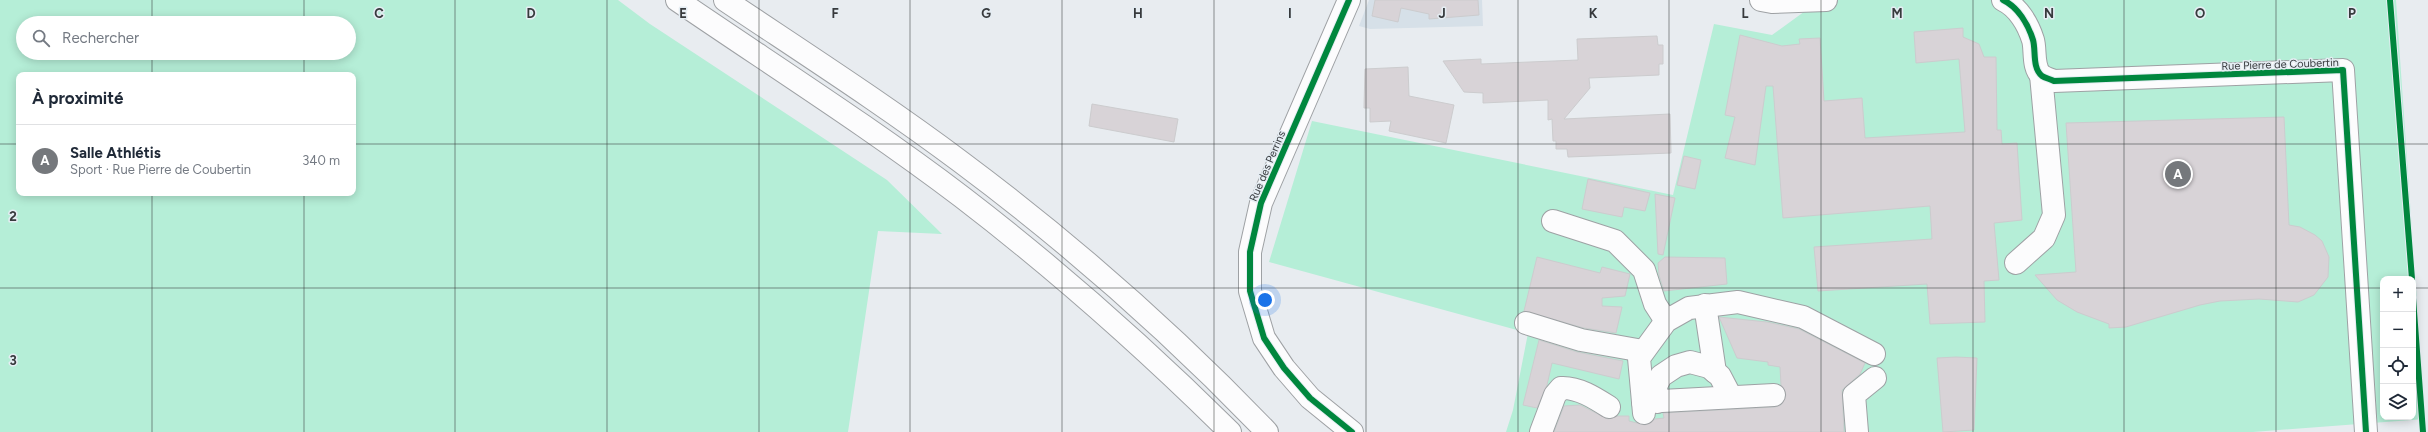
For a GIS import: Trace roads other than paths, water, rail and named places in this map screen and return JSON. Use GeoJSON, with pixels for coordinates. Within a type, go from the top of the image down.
{"type":"FeatureCollection","features":[{"type":"Feature","properties":{"kind":"main road"},"geometry":{"type":"LineString","coordinates":[[676,0],[882,140],[967,201],[1047,264],[1115,323],[1230,432]]}},
{"type":"Feature","properties":{"kind":"main road"},"geometry":{"type":"LineString","coordinates":[[725,0],[961,162],[1040,223],[1156,322],[1215,378],[1267,432]]}},
{"type":"Feature","properties":{"kind":"main road","name":"Rue des Perrins"},"geometry":{"type":"LineString","coordinates":[[1348,0],[1261,203],[1250,252],[1250,291],[1264,338],[1284,368],[1310,398],[1352,432]]}},
{"type":"Feature","properties":{"kind":"main road"},"geometry":{"type":"LineString","coordinates":[[1761,0],[1772,2],[1815,0]]}},
{"type":"Feature","properties":{"kind":"main road"},"geometry":{"type":"LineString","coordinates":[[2003,0],[2013,5],[2024,20],[2033,40],[2036,65],[2041,75],[2054,215],[2044,238],[2016,263]]}},
{"type":"Feature","properties":{"kind":"main road","name":"Rue Pierre de Coubertin"},"geometry":{"type":"LineString","coordinates":[[2041,75],[2054,81],[2119,80],[2343,70],[2366,432]]}},
{"type":"Feature","properties":{"kind":"main road"},"geometry":{"type":"LineString","coordinates":[[1552,221],[1615,241],[1644,270],[1655,304],[1666,321]]}},
{"type":"Feature","properties":{"kind":"main road"},"geometry":{"type":"LineString","coordinates":[[1648,406],[1639,358],[1666,321],[1689,308],[1738,302],[1802,318],[1874,354]]}},
{"type":"Feature","properties":{"kind":"main road"},"geometry":{"type":"LineString","coordinates":[[1705,305],[1715,372]]}},
{"type":"Feature","properties":{"kind":"main road"},"geometry":{"type":"LineString","coordinates":[[1526,323],[1581,340],[1643,351]]}},
{"type":"Feature","properties":{"kind":"main road"},"geometry":{"type":"LineString","coordinates":[[1648,406],[1661,376],[1676,366],[1690,362],[1709,367],[1720,376],[1731,397]]}},
{"type":"Feature","properties":{"kind":"main road"},"geometry":{"type":"LineString","coordinates":[[1857,432],[1854,395],[1875,378]]}},
{"type":"Feature","properties":{"kind":"main road"},"geometry":{"type":"LineString","coordinates":[[1542,432],[1555,395],[1561,388],[1570,387],[1609,407]]}},
{"type":"Feature","properties":{"kind":"main road"},"geometry":{"type":"LineString","coordinates":[[1648,406],[1731,397],[1774,395]]}},
{"type":"Feature","properties":{"kind":"place","name":"Salle Athlétis"},"geometry":{"type":"Point","coordinates":[2178,174]}}]}
